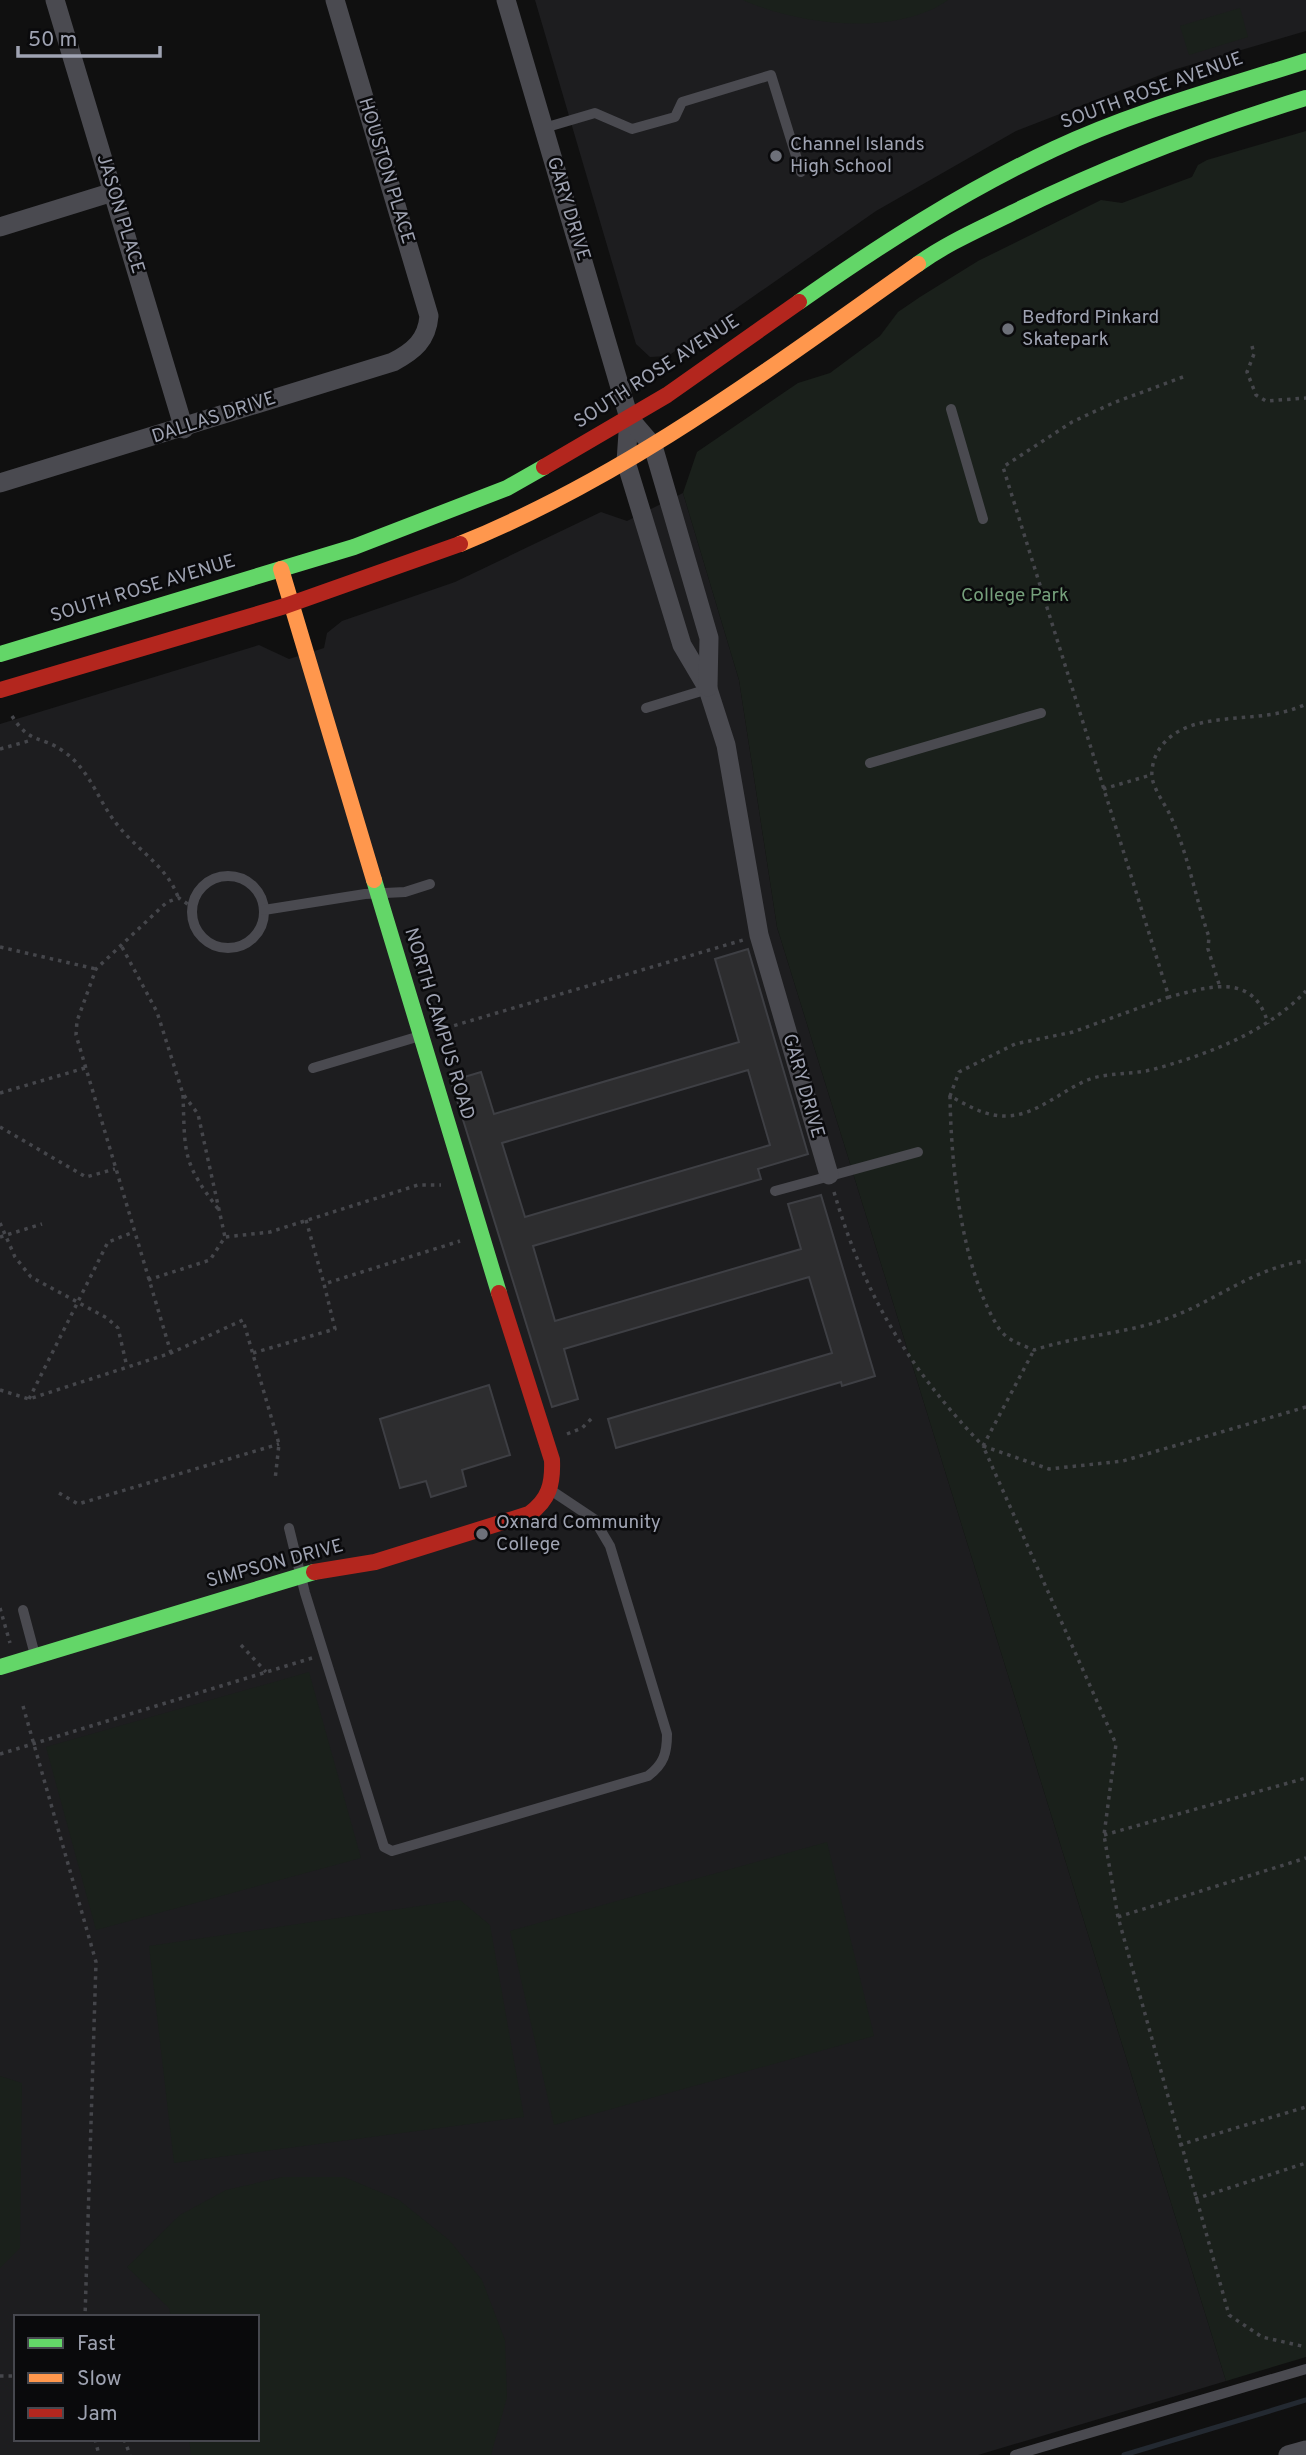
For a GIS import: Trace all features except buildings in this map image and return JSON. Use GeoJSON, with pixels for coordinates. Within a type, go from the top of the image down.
{"type":"FeatureCollection","features":[{"type":"Feature","properties":{"kind":"main road","name":"SOUTH ROSE AVENUE"},"geometry":{"type":"LineString","coordinates":[[0,654],[354,547],[507,488],[629,418],[878,246],[981,186],[1056,148],[1124,121],[1210,89],[1306,61]]}},
{"type":"Feature","properties":{"kind":"main road"},"geometry":{"type":"LineString","coordinates":[[0,690],[373,578],[470,541],[563,498],[653,446],[932,254],[957,240],[1104,168],[1224,121],[1306,98]]}},
{"type":"Feature","properties":{"kind":"main road","name":"NORTH CAMPUS ROAD"},"geometry":{"type":"LineString","coordinates":[[281,569],[552,1460],[552,1490]]}},
{"type":"Feature","properties":{"kind":"main road","name":"SIMPSON DRIVE"},"geometry":{"type":"LineString","coordinates":[[0,1667],[300,1576],[349,1564],[375,1562],[529,1514],[543,1505],[552,1490]]}},
{"type":"Feature","properties":{"kind":"street","name":"JASON PLACE"},"geometry":{"type":"LineString","coordinates":[[55,0],[184,429]]}},
{"type":"Feature","properties":{"kind":"street","name":"HOUSTON PLACE"},"geometry":{"type":"LineString","coordinates":[[335,0],[429,316],[428,329],[421,341]]}},
{"type":"Feature","properties":{"kind":"street","name":"GARY DRIVE"},"geometry":{"type":"LineString","coordinates":[[506,0],[629,418],[626,462],[682,645],[708,689],[726,746],[759,935],[829,1175]]}},
{"type":"Feature","properties":{"kind":"street"},"geometry":{"type":"LineString","coordinates":[[0,227],[113,192]]}},
{"type":"Feature","properties":{"kind":"street","name":"DALLAS DRIVE"},"geometry":{"type":"LineString","coordinates":[[0,483],[184,429],[393,362],[421,341]]}},
{"type":"Feature","properties":{"kind":"street","name":"GARY DRIVE"},"geometry":{"type":"LineString","coordinates":[[629,418],[653,446],[709,638],[708,689]]}},
{"type":"Feature","properties":{"kind":"street"},"geometry":{"type":"LineString","coordinates":[[1288,2455],[1306,2450]]}},
{"type":"Feature","properties":{"kind":"lane"},"geometry":{"type":"LineString","coordinates":[[544,128],[595,113],[632,129],[675,117],[682,102],[771,75],[801,172]]}},
{"type":"Feature","properties":{"kind":"lane"},"geometry":{"type":"LineString","coordinates":[[951,409],[983,519]]}},
{"type":"Feature","properties":{"kind":"lane"},"geometry":{"type":"LineString","coordinates":[[646,708],[708,689]]}},
{"type":"Feature","properties":{"kind":"lane"},"geometry":{"type":"LineString","coordinates":[[870,763],[1041,713]]}},
{"type":"Feature","properties":{"kind":"lane"},"geometry":{"type":"LineString","coordinates":[[223,876],[246,881],[262,898],[264,910],[258,933],[249,942],[227,948],[215,946],[197,931],[192,907],[203,887],[223,876]]}},
{"type":"Feature","properties":{"kind":"lane"},"geometry":{"type":"LineString","coordinates":[[264,910],[405,892],[430,884]]}},
{"type":"Feature","properties":{"kind":"lane"},"geometry":{"type":"LineString","coordinates":[[313,1068],[421,1035]]}},
{"type":"Feature","properties":{"kind":"lane"},"geometry":{"type":"LineString","coordinates":[[775,1191],[918,1152]]}},
{"type":"Feature","properties":{"kind":"lane"},"geometry":{"type":"LineString","coordinates":[[289,1528],[300,1576],[384,1847],[392,1851],[648,1776],[660,1767],[667,1752],[667,1734],[610,1546],[594,1519],[552,1490]]}},
{"type":"Feature","properties":{"kind":"lane"},"geometry":{"type":"LineString","coordinates":[[23,1610],[35,1656]]}},
{"type":"Feature","properties":{"kind":"lane"},"geometry":{"type":"LineString","coordinates":[[1015,2455],[1306,2369]]}},
{"type":"Feature","properties":{"kind":"path"},"geometry":{"type":"LineString","coordinates":[[1252,346],[1254,354],[1247,372],[1256,395],[1266,401],[1306,398]]}},
{"type":"Feature","properties":{"kind":"path"},"geometry":{"type":"LineString","coordinates":[[1169,997],[1003,467],[1072,422],[1112,402],[1183,377]]}},
{"type":"Feature","properties":{"kind":"path"},"geometry":{"type":"LineString","coordinates":[[1219,984],[1208,949],[1209,937],[1179,839],[1151,775],[1154,757],[1165,741],[1184,727],[1234,716],[1283,712],[1306,704]]}},
{"type":"Feature","properties":{"kind":"path"},"geometry":{"type":"LineString","coordinates":[[12,716],[33,739],[62,749],[89,774],[118,826],[171,879],[179,898],[192,907]]}},
{"type":"Feature","properties":{"kind":"path"},"geometry":{"type":"LineString","coordinates":[[0,749],[33,739]]}},
{"type":"Feature","properties":{"kind":"path"},"geometry":{"type":"LineString","coordinates":[[1103,789],[1151,775]]}},
{"type":"Feature","properties":{"kind":"path"},"geometry":{"type":"LineString","coordinates":[[171,1353],[76,1035],[77,1021],[96,969],[167,902],[179,898]]}},
{"type":"Feature","properties":{"kind":"path"},"geometry":{"type":"LineString","coordinates":[[446,1028],[759,935]]}},
{"type":"Feature","properties":{"kind":"path"},"geometry":{"type":"LineString","coordinates":[[0,947],[96,969]]}},
{"type":"Feature","properties":{"kind":"path"},"geometry":{"type":"LineString","coordinates":[[121,947],[157,1012],[183,1094],[185,1153],[193,1177],[220,1212]]}},
{"type":"Feature","properties":{"kind":"path"},"geometry":{"type":"LineString","coordinates":[[1268,1024],[1264,1006],[1251,995],[1219,984],[1169,997],[1073,1032],[1015,1044],[959,1072],[950,1096],[951,1158],[957,1199],[982,1291],[999,1328],[1012,1341],[1034,1350],[1174,1316],[1253,1275],[1284,1264],[1306,1261]]}},
{"type":"Feature","properties":{"kind":"path"},"geometry":{"type":"LineString","coordinates":[[950,1096],[981,1112],[1005,1116],[1033,1110],[1092,1079],[1149,1070],[1194,1056],[1268,1024],[1306,991]]}},
{"type":"Feature","properties":{"kind":"path"},"geometry":{"type":"LineString","coordinates":[[0,1093],[85,1068]]}},
{"type":"Feature","properties":{"kind":"path"},"geometry":{"type":"LineString","coordinates":[[148,1280],[211,1260],[225,1237],[198,1114],[183,1094]]}},
{"type":"Feature","properties":{"kind":"path"},"geometry":{"type":"LineString","coordinates":[[0,1127],[86,1177],[115,1169]]}},
{"type":"Feature","properties":{"kind":"path"},"geometry":{"type":"LineString","coordinates":[[829,1175],[844,1226],[881,1315],[937,1398],[983,1446],[1116,1744],[1104,1835],[1118,1917],[1179,2145],[1229,2315],[1262,2337],[1306,2347]]}},
{"type":"Feature","properties":{"kind":"path"},"geometry":{"type":"LineString","coordinates":[[225,1237],[270,1232],[418,1185],[449,1186]]}},
{"type":"Feature","properties":{"kind":"path"},"geometry":{"type":"LineString","coordinates":[[253,1353],[335,1329],[306,1220]]}},
{"type":"Feature","properties":{"kind":"path"},"geometry":{"type":"LineString","coordinates":[[0,1223],[16,1257],[31,1277],[107,1318],[118,1328],[127,1367]]}},
{"type":"Feature","properties":{"kind":"path"},"geometry":{"type":"LineString","coordinates":[[0,1237],[42,1224]]}},
{"type":"Feature","properties":{"kind":"path"},"geometry":{"type":"LineString","coordinates":[[29,1399],[107,1242],[134,1232]]}},
{"type":"Feature","properties":{"kind":"path"},"geometry":{"type":"LineString","coordinates":[[324,1284],[466,1240]]}},
{"type":"Feature","properties":{"kind":"path"},"geometry":{"type":"LineString","coordinates":[[0,1390],[29,1399],[171,1353],[243,1321],[279,1444],[275,1480]]}},
{"type":"Feature","properties":{"kind":"path"},"geometry":{"type":"LineString","coordinates":[[983,1446],[1034,1350]]}},
{"type":"Feature","properties":{"kind":"path"},"geometry":{"type":"LineString","coordinates":[[983,1446],[1049,1469],[1123,1461],[1306,1407]]}},
{"type":"Feature","properties":{"kind":"path"},"geometry":{"type":"LineString","coordinates":[[562,1436],[582,1428],[593,1417]]}},
{"type":"Feature","properties":{"kind":"path"},"geometry":{"type":"LineString","coordinates":[[59,1493],[78,1504],[279,1444]]}},
{"type":"Feature","properties":{"kind":"path"},"geometry":{"type":"LineString","coordinates":[[0,1608],[12,1646]]}},
{"type":"Feature","properties":{"kind":"path"},"geometry":{"type":"LineString","coordinates":[[241,1645],[266,1673]]}},
{"type":"Feature","properties":{"kind":"path"},"geometry":{"type":"LineString","coordinates":[[0,1754],[324,1654]]}},
{"type":"Feature","properties":{"kind":"path"},"geometry":{"type":"LineString","coordinates":[[23,1706],[96,1962],[85,2315]]}},
{"type":"Feature","properties":{"kind":"path"},"geometry":{"type":"LineString","coordinates":[[1104,1835],[1306,1778]]}},
{"type":"Feature","properties":{"kind":"path"},"geometry":{"type":"LineString","coordinates":[[1118,1917],[1306,1858]]}},
{"type":"Feature","properties":{"kind":"path"},"geometry":{"type":"LineString","coordinates":[[1179,2145],[1306,2107]]}},
{"type":"Feature","properties":{"kind":"path"},"geometry":{"type":"LineString","coordinates":[[1195,2199],[1306,2164]]}},
{"type":"Feature","properties":{"kind":"shaded area","name":"Channel Islands High School"},"geometry":{"type":"Polygon","coordinates":[[[535,0],[1306,0],[1306,31],[1173,70],[1016,131],[876,211],[668,356],[650,357],[636,344],[535,0]]]}},
{"type":"Feature","properties":{"kind":"shaded area","name":"Oxnard Community College"},"geometry":{"type":"Polygon","coordinates":[[[683,493],[739,680],[777,927],[1226,2381],[978,2455],[0,2455],[0,724],[259,645],[289,659],[324,648],[327,633],[342,621],[455,582],[601,512],[627,521],[683,493]]]}},
{"type":"Feature","properties":{"kind":"green space"},"geometry":{"type":"Polygon","coordinates":[[[743,0],[948,0],[927,12],[902,19],[847,23],[791,16],[743,0]]]}},
{"type":"Feature","properties":{"kind":"green space"},"geometry":{"type":"Polygon","coordinates":[[[1240,8],[1248,37],[1189,55],[1180,26],[1240,8]]]}},
{"type":"Feature","properties":{"kind":"green space","name":"College Park"},"geometry":{"type":"Polygon","coordinates":[[[1306,131],[1306,2357],[1226,2381],[777,927],[739,680],[683,493],[697,452],[798,383],[830,373],[880,336],[898,312],[978,261],[1101,200],[1122,203],[1192,177],[1198,165],[1207,160],[1306,131]]]}},
{"type":"Feature","properties":{"kind":"green space"},"geometry":{"type":"Polygon","coordinates":[[[309,1672],[361,1858],[96,1930],[46,1747],[309,1672]]]}},
{"type":"Feature","properties":{"kind":"green space"},"geometry":{"type":"Polygon","coordinates":[[[827,1842],[874,2036],[554,2125],[510,1931],[827,1842]]]}},
{"type":"Feature","properties":{"kind":"green space"},"geometry":{"type":"Polygon","coordinates":[[[460,1900],[490,1925],[524,2117],[174,2163],[149,1946],[460,1900]]]}},
{"type":"Feature","properties":{"kind":"green space"},"geometry":{"type":"Polygon","coordinates":[[[0,2076],[22,2083],[20,2248],[0,2268],[0,2076]]]}},
{"type":"Feature","properties":{"kind":"green space"},"geometry":{"type":"Polygon","coordinates":[[[283,2177],[344,2177],[399,2200],[449,2240],[482,2280],[505,2340],[507,2397],[491,2455],[191,2455],[189,2441],[259,2441],[259,2315],[171,2315],[169,2308],[127,2267],[180,2215],[226,2190],[283,2177]]]}},
{"type":"Feature","properties":{"kind":"waterway"},"geometry":{"type":"LineString","coordinates":[[1124,2455],[1306,2400]]}},
{"type":"Feature","properties":{"kind":"traffic: fast"},"geometry":{"type":"LineString","coordinates":[[799,302],[923,220],[1054,149],[1147,112],[1306,61]]}},
{"type":"Feature","properties":{"kind":"traffic: fast"},"geometry":{"type":"LineString","coordinates":[[918,264],[964,237],[1120,164],[1231,122],[1306,98]]}},
{"type":"Feature","properties":{"kind":"traffic: fast"},"geometry":{"type":"LineString","coordinates":[[0,654],[354,547],[507,488],[544,467]]}},
{"type":"Feature","properties":{"kind":"traffic: fast"},"geometry":{"type":"LineString","coordinates":[[374,880],[499,1293]]}},
{"type":"Feature","properties":{"kind":"traffic: fast"},"geometry":{"type":"LineString","coordinates":[[0,1667],[314,1572]]}},
{"type":"Feature","properties":{"kind":"traffic: slow"},"geometry":{"type":"LineString","coordinates":[[460,544],[522,517],[640,453],[752,380],[918,264]]}},
{"type":"Feature","properties":{"kind":"traffic: slow"},"geometry":{"type":"LineString","coordinates":[[281,569],[374,880]]}},
{"type":"Feature","properties":{"kind":"traffic: jam"},"geometry":{"type":"LineString","coordinates":[[544,467],[667,395],[799,302]]}},
{"type":"Feature","properties":{"kind":"traffic: jam"},"geometry":{"type":"LineString","coordinates":[[0,690],[285,606],[460,544]]}},
{"type":"Feature","properties":{"kind":"traffic: jam"},"geometry":{"type":"LineString","coordinates":[[314,1572],[375,1562],[529,1514],[545,1497],[552,1477],[552,1460],[499,1293]]}},
{"type":"Feature","properties":{"kind":"place","name":"Channel Islands High School"},"geometry":{"type":"Point","coordinates":[776,156]}},
{"type":"Feature","properties":{"kind":"place","name":"Bedford Pinkard Skatepark"},"geometry":{"type":"Point","coordinates":[1008,329]}},
{"type":"Feature","properties":{"kind":"place","name":"Oxnard Community College"},"geometry":{"type":"Point","coordinates":[482,1534]}}]}
